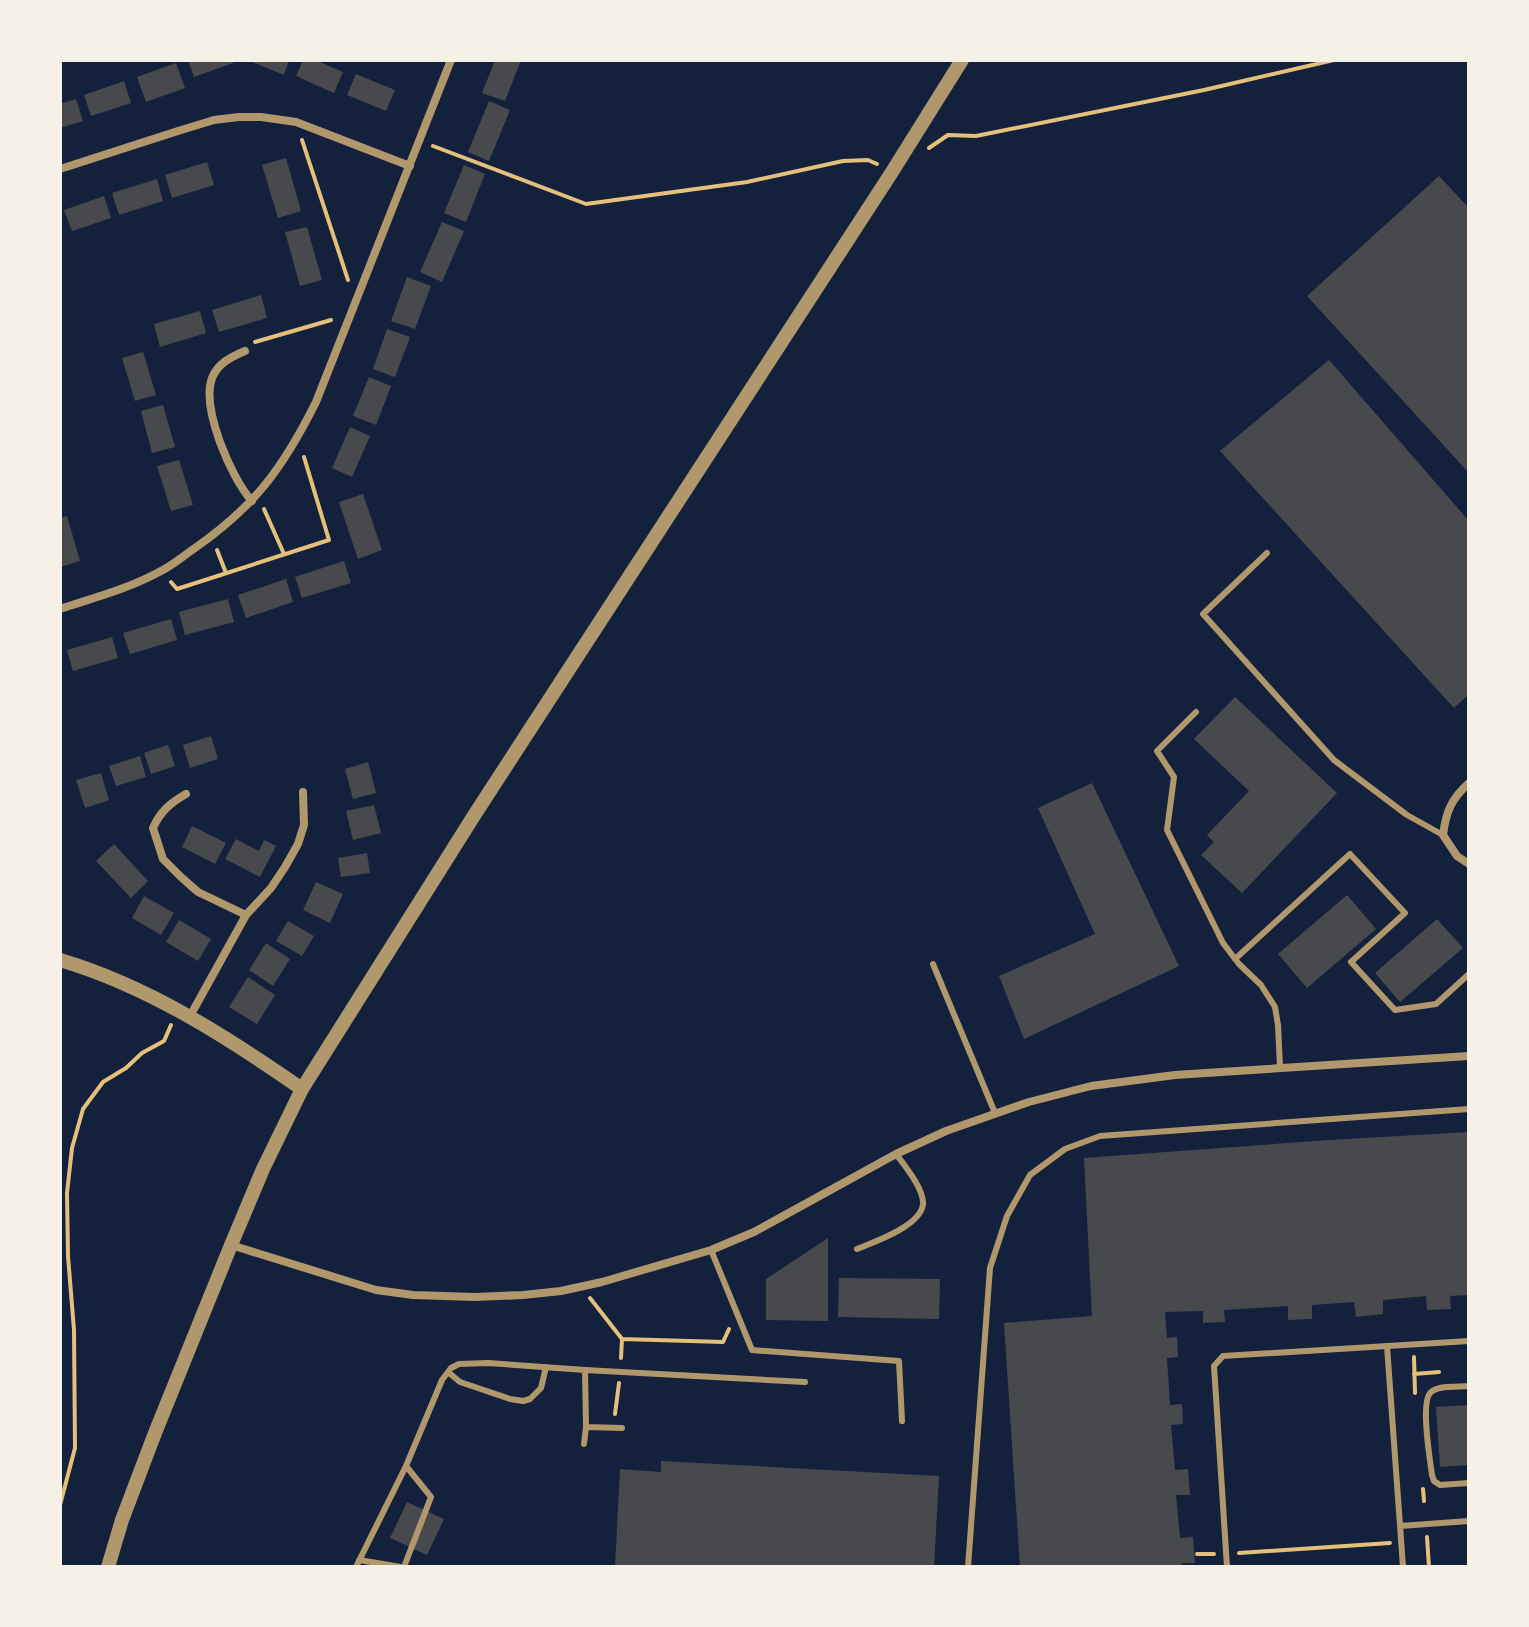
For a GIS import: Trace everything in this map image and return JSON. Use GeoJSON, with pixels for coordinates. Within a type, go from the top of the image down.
{"type":"FeatureCollection","features":[{"type":"Feature","properties":{"kind":"street"},"geometry":{"type":"LineString","coordinates":[[60,609],[129,586],[161,571],[211,537],[255,498],[276,473],[297,441],[316,402],[451,60]]}},
{"type":"Feature","properties":{"kind":"street"},"geometry":{"type":"LineString","coordinates":[[108,1567],[149,1448],[231,1245],[302,1089],[475,814],[962,60]]}},
{"type":"Feature","properties":{"kind":"street"},"geometry":{"type":"LineString","coordinates":[[60,169],[214,120],[239,117],[296,122],[410,166]]}},
{"type":"Feature","properties":{"kind":"street"},"geometry":{"type":"LineString","coordinates":[[245,351],[220,365],[208,392],[222,449],[234,477],[255,498]]}},
{"type":"Feature","properties":{"kind":"street"},"geometry":{"type":"LineString","coordinates":[[1469,783],[1458,793],[1446,814],[1443,835],[1457,856],[1469,864]]}},
{"type":"Feature","properties":{"kind":"street"},"geometry":{"type":"LineString","coordinates":[[183,1014],[246,915],[271,888],[298,844],[304,825],[303,792]]}},
{"type":"Feature","properties":{"kind":"street"},"geometry":{"type":"LineString","coordinates":[[186,794],[159,815],[153,828],[163,859],[198,892],[246,915]]}},
{"type":"Feature","properties":{"kind":"street"},"geometry":{"type":"LineString","coordinates":[[60,960],[135,987],[257,1058],[302,1089]]}},
{"type":"Feature","properties":{"kind":"street"},"geometry":{"type":"LineString","coordinates":[[231,1245],[376,1290],[413,1295],[498,1297],[581,1287],[711,1250],[754,1232],[896,1154],[946,1131],[995,1113],[1091,1086],[1280,1067],[1469,1056]]}},
{"type":"Feature","properties":{"kind":"lane"},"geometry":{"type":"LineString","coordinates":[[1267,553],[1203,614],[1334,760],[1407,815],[1443,835]]}},
{"type":"Feature","properties":{"kind":"lane"},"geometry":{"type":"LineString","coordinates":[[1196,712],[1157,751],[1174,777],[1167,830],[1223,943],[1261,985],[1275,1007],[1280,1067]]}},
{"type":"Feature","properties":{"kind":"lane"},"geometry":{"type":"LineString","coordinates":[[1235,959],[1350,854],[1405,913],[1351,962],[1395,1010],[1436,1004],[1469,974]]}},
{"type":"Feature","properties":{"kind":"lane"},"geometry":{"type":"LineString","coordinates":[[933,964],[995,1113]]}},
{"type":"Feature","properties":{"kind":"lane"},"geometry":{"type":"LineString","coordinates":[[968,1567],[990,1268],[1007,1216],[1030,1175],[1065,1149],[1100,1136],[1469,1109]]}},
{"type":"Feature","properties":{"kind":"lane"},"geometry":{"type":"LineString","coordinates":[[857,1249],[903,1228],[918,1216],[923,1204],[915,1183],[896,1154]]}},
{"type":"Feature","properties":{"kind":"lane"},"geometry":{"type":"LineString","coordinates":[[711,1250],[752,1350],[899,1361],[902,1421]]}},
{"type":"Feature","properties":{"kind":"lane"},"geometry":{"type":"LineString","coordinates":[[1227,1567],[1214,1366],[1223,1356],[1469,1341]]}},
{"type":"Feature","properties":{"kind":"lane"},"geometry":{"type":"LineString","coordinates":[[1387,1346],[1403,1567]]}},
{"type":"Feature","properties":{"kind":"lane"},"geometry":{"type":"LineString","coordinates":[[406,1466],[431,1497],[402,1567],[358,1563],[406,1466],[442,1380],[459,1364],[805,1382]]}},
{"type":"Feature","properties":{"kind":"lane"},"geometry":{"type":"LineString","coordinates":[[448,1372],[460,1382],[517,1401],[536,1395],[546,1367]]}},
{"type":"Feature","properties":{"kind":"lane"},"geometry":{"type":"LineString","coordinates":[[584,1444],[585,1370]]}},
{"type":"Feature","properties":{"kind":"lane"},"geometry":{"type":"LineString","coordinates":[[1469,1386],[1432,1391],[1427,1398],[1426,1413],[1434,1481],[1440,1485],[1469,1483]]}},
{"type":"Feature","properties":{"kind":"lane"},"geometry":{"type":"LineString","coordinates":[[586,1427],[622,1428]]}},
{"type":"Feature","properties":{"kind":"lane"},"geometry":{"type":"LineString","coordinates":[[1400,1526],[1469,1521]]}},
{"type":"Feature","properties":{"kind":"path"},"geometry":{"type":"LineString","coordinates":[[926,150],[948,135],[976,136],[1334,60]]}},
{"type":"Feature","properties":{"kind":"path"},"geometry":{"type":"LineString","coordinates":[[296,122],[356,301]]}},
{"type":"Feature","properties":{"kind":"path"},"geometry":{"type":"LineString","coordinates":[[420,141],[586,204],[747,182],[843,161],[868,160],[892,172]]}},
{"type":"Feature","properties":{"kind":"path"},"geometry":{"type":"LineString","coordinates":[[245,351],[249,344],[350,315]]}},
{"type":"Feature","properties":{"kind":"path"},"geometry":{"type":"LineString","coordinates":[[161,571],[177,589],[329,540],[297,441]]}},
{"type":"Feature","properties":{"kind":"path"},"geometry":{"type":"LineString","coordinates":[[255,498],[284,554]]}},
{"type":"Feature","properties":{"kind":"path"},"geometry":{"type":"LineString","coordinates":[[211,537],[226,573]]}},
{"type":"Feature","properties":{"kind":"path"},"geometry":{"type":"LineString","coordinates":[[60,1505],[75,1448],[74,1330],[67,1193],[72,1148],[83,1109],[103,1082],[164,1041],[183,1014]]}},
{"type":"Feature","properties":{"kind":"path"},"geometry":{"type":"LineString","coordinates":[[581,1287],[622,1339],[613,1428]]}},
{"type":"Feature","properties":{"kind":"path"},"geometry":{"type":"LineString","coordinates":[[622,1339],[723,1342],[737,1313]]}},
{"type":"Feature","properties":{"kind":"path"},"geometry":{"type":"LineString","coordinates":[[1197,1554],[1427,1540],[1429,1567]]}},
{"type":"Feature","properties":{"kind":"building"},"geometry":{"type":"Polygon","coordinates":[[[188,60],[232,60],[233,63],[194,77],[188,60]]]}},
{"type":"Feature","properties":{"kind":"building"},"geometry":{"type":"Polygon","coordinates":[[[247,60],[289,60],[284,75],[247,60]]]}},
{"type":"Feature","properties":{"kind":"building"},"geometry":{"type":"Polygon","coordinates":[[[303,60],[315,60],[343,72],[334,93],[296,76],[303,60]]]}},
{"type":"Feature","properties":{"kind":"building"},"geometry":{"type":"Polygon","coordinates":[[[495,60],[521,60],[505,101],[482,93],[495,60]]]}},
{"type":"Feature","properties":{"kind":"building"},"geometry":{"type":"Polygon","coordinates":[[[176,63],[185,88],[146,102],[137,77],[176,63]]]}},
{"type":"Feature","properties":{"kind":"building"},"geometry":{"type":"Polygon","coordinates":[[[356,74],[395,90],[386,111],[347,95],[356,74]]]}},
{"type":"Feature","properties":{"kind":"building"},"geometry":{"type":"Polygon","coordinates":[[[124,81],[131,103],[91,116],[84,95],[124,81]]]}},
{"type":"Feature","properties":{"kind":"building"},"geometry":{"type":"Polygon","coordinates":[[[76,99],[83,121],[60,128],[60,104],[76,99]]]}},
{"type":"Feature","properties":{"kind":"building"},"geometry":{"type":"Polygon","coordinates":[[[489,101],[510,110],[489,161],[468,152],[489,101]]]}},
{"type":"Feature","properties":{"kind":"building"},"geometry":{"type":"Polygon","coordinates":[[[286,158],[301,211],[278,218],[262,165],[286,158]]]}},
{"type":"Feature","properties":{"kind":"building"},"geometry":{"type":"Polygon","coordinates":[[[207,162],[214,185],[172,198],[165,175],[207,162]]]}},
{"type":"Feature","properties":{"kind":"building"},"geometry":{"type":"Polygon","coordinates":[[[464,165],[485,174],[466,222],[444,213],[464,165]]]}},
{"type":"Feature","properties":{"kind":"building"},"geometry":{"type":"Polygon","coordinates":[[[1439,176],[1469,208],[1469,473],[1307,296],[1439,176]]]}},
{"type":"Feature","properties":{"kind":"building"},"geometry":{"type":"Polygon","coordinates":[[[157,179],[163,201],[119,215],[112,193],[157,179]]]}},
{"type":"Feature","properties":{"kind":"building"},"geometry":{"type":"Polygon","coordinates":[[[104,196],[111,218],[72,231],[64,210],[104,196]]]}},
{"type":"Feature","properties":{"kind":"building"},"geometry":{"type":"Polygon","coordinates":[[[442,222],[464,231],[442,282],[420,272],[442,222]]]}},
{"type":"Feature","properties":{"kind":"building"},"geometry":{"type":"Polygon","coordinates":[[[307,227],[322,280],[300,286],[285,232],[307,227]]]}},
{"type":"Feature","properties":{"kind":"building"},"geometry":{"type":"Polygon","coordinates":[[[407,277],[431,286],[415,329],[391,321],[407,277]]]}},
{"type":"Feature","properties":{"kind":"building"},"geometry":{"type":"Polygon","coordinates":[[[261,295],[267,318],[219,332],[212,310],[261,295]]]}},
{"type":"Feature","properties":{"kind":"building"},"geometry":{"type":"Polygon","coordinates":[[[200,311],[206,333],[160,347],[154,324],[200,311]]]}},
{"type":"Feature","properties":{"kind":"building"},"geometry":{"type":"Polygon","coordinates":[[[387,329],[410,337],[395,377],[373,369],[387,329]]]}},
{"type":"Feature","properties":{"kind":"building"},"geometry":{"type":"Polygon","coordinates":[[[143,352],[156,395],[135,401],[122,358],[143,352]]]}},
{"type":"Feature","properties":{"kind":"building"},"geometry":{"type":"Polygon","coordinates":[[[1329,360],[1469,521],[1469,694],[1454,708],[1220,451],[1329,360]]]}},
{"type":"Feature","properties":{"kind":"building"},"geometry":{"type":"Polygon","coordinates":[[[369,377],[391,386],[376,425],[353,416],[369,377]]]}},
{"type":"Feature","properties":{"kind":"building"},"geometry":{"type":"Polygon","coordinates":[[[163,405],[175,447],[152,453],[141,411],[163,405]]]}},
{"type":"Feature","properties":{"kind":"building"},"geometry":{"type":"Polygon","coordinates":[[[350,427],[370,436],[352,477],[332,468],[350,427]]]}},
{"type":"Feature","properties":{"kind":"building"},"geometry":{"type":"Polygon","coordinates":[[[179,460],[193,505],[171,511],[157,466],[179,460]]]}},
{"type":"Feature","properties":{"kind":"building"},"geometry":{"type":"Polygon","coordinates":[[[363,494],[382,550],[358,559],[339,502],[363,494]]]}},
{"type":"Feature","properties":{"kind":"building"},"geometry":{"type":"Polygon","coordinates":[[[67,516],[80,561],[60,567],[60,518],[67,516]]]}},
{"type":"Feature","properties":{"kind":"building"},"geometry":{"type":"Polygon","coordinates":[[[344,561],[351,583],[302,598],[295,577],[344,561]]]}},
{"type":"Feature","properties":{"kind":"building"},"geometry":{"type":"Polygon","coordinates":[[[286,579],[293,602],[246,618],[238,595],[286,579]]]}},
{"type":"Feature","properties":{"kind":"building"},"geometry":{"type":"Polygon","coordinates":[[[228,599],[234,622],[185,635],[179,612],[228,599]]]}},
{"type":"Feature","properties":{"kind":"building"},"geometry":{"type":"Polygon","coordinates":[[[171,619],[177,640],[130,654],[123,633],[171,619]]]}},
{"type":"Feature","properties":{"kind":"building"},"geometry":{"type":"Polygon","coordinates":[[[112,637],[118,658],[73,671],[67,650],[112,637]]]}},
{"type":"Feature","properties":{"kind":"building"},"geometry":{"type":"Polygon","coordinates":[[[1235,697],[1337,793],[1242,893],[1201,855],[1214,842],[1207,835],[1249,791],[1194,739],[1235,697]]]}},
{"type":"Feature","properties":{"kind":"building"},"geometry":{"type":"Polygon","coordinates":[[[211,736],[218,759],[190,768],[183,745],[211,736]]]}},
{"type":"Feature","properties":{"kind":"building"},"geometry":{"type":"Polygon","coordinates":[[[168,745],[175,766],[151,774],[144,753],[168,745]]]}},
{"type":"Feature","properties":{"kind":"building"},"geometry":{"type":"Polygon","coordinates":[[[140,756],[146,777],[116,786],[109,766],[140,756]]]}},
{"type":"Feature","properties":{"kind":"building"},"geometry":{"type":"Polygon","coordinates":[[[368,762],[376,793],[353,799],[345,769],[368,762]]]}},
{"type":"Feature","properties":{"kind":"building"},"geometry":{"type":"Polygon","coordinates":[[[101,773],[109,800],[85,808],[76,780],[101,773]]]}},
{"type":"Feature","properties":{"kind":"building"},"geometry":{"type":"Polygon","coordinates":[[[1092,783],[1179,966],[1024,1039],[999,976],[1095,934],[1038,808],[1092,783]]]}},
{"type":"Feature","properties":{"kind":"building"},"geometry":{"type":"Polygon","coordinates":[[[374,805],[381,833],[353,840],[346,811],[374,805]]]}},
{"type":"Feature","properties":{"kind":"building"},"geometry":{"type":"Polygon","coordinates":[[[192,826],[226,843],[215,864],[182,847],[192,826]]]}},
{"type":"Feature","properties":{"kind":"building"},"geometry":{"type":"Polygon","coordinates":[[[236,839],[259,851],[264,840],[276,846],[260,877],[225,859],[236,839]]]}},
{"type":"Feature","properties":{"kind":"building"},"geometry":{"type":"Polygon","coordinates":[[[114,844],[148,881],[131,898],[96,861],[114,844]]]}},
{"type":"Feature","properties":{"kind":"building"},"geometry":{"type":"Polygon","coordinates":[[[367,853],[370,873],[341,877],[338,858],[367,853]]]}},
{"type":"Feature","properties":{"kind":"building"},"geometry":{"type":"Polygon","coordinates":[[[316,882],[343,894],[330,923],[303,910],[316,882]]]}},
{"type":"Feature","properties":{"kind":"building"},"geometry":{"type":"Polygon","coordinates":[[[1347,895],[1376,929],[1307,988],[1278,954],[1347,895]]]}},
{"type":"Feature","properties":{"kind":"building"},"geometry":{"type":"Polygon","coordinates":[[[144,896],[174,913],[161,935],[132,918],[144,896]]]}},
{"type":"Feature","properties":{"kind":"building"},"geometry":{"type":"Polygon","coordinates":[[[1437,919],[1463,948],[1400,1002],[1375,973],[1437,919]]]}},
{"type":"Feature","properties":{"kind":"building"},"geometry":{"type":"Polygon","coordinates":[[[179,920],[211,939],[198,961],[166,942],[179,920]]]}},
{"type":"Feature","properties":{"kind":"building"},"geometry":{"type":"Polygon","coordinates":[[[288,921],[314,936],[302,956],[276,941],[288,921]]]}},
{"type":"Feature","properties":{"kind":"building"},"geometry":{"type":"Polygon","coordinates":[[[266,943],[290,959],[273,986],[249,970],[266,943]]]}},
{"type":"Feature","properties":{"kind":"building"},"geometry":{"type":"Polygon","coordinates":[[[248,977],[275,995],[257,1024],[229,1007],[248,977]]]}},
{"type":"Feature","properties":{"kind":"building"},"geometry":{"type":"Polygon","coordinates":[[[1469,1132],[1469,1295],[1450,1296],[1451,1309],[1427,1310],[1426,1296],[1383,1300],[1383,1314],[1356,1317],[1354,1302],[1312,1305],[1312,1319],[1288,1320],[1288,1306],[1224,1310],[1225,1322],[1203,1323],[1203,1311],[1165,1312],[1167,1338],[1177,1337],[1178,1357],[1167,1358],[1170,1405],[1182,1404],[1183,1424],[1171,1425],[1175,1470],[1188,1469],[1190,1495],[1176,1495],[1180,1538],[1193,1537],[1195,1563],[1182,1563],[1182,1567],[1020,1567],[1004,1323],[1092,1316],[1084,1158],[1469,1132]]]}},
{"type":"Feature","properties":{"kind":"building"},"geometry":{"type":"Polygon","coordinates":[[[828,1238],[828,1321],[766,1320],[766,1279],[828,1238]]]}},
{"type":"Feature","properties":{"kind":"building"},"geometry":{"type":"Polygon","coordinates":[[[839,1278],[940,1279],[939,1319],[838,1317],[839,1278]]]}},
{"type":"Feature","properties":{"kind":"building"},"geometry":{"type":"Polygon","coordinates":[[[1469,1405],[1469,1465],[1440,1467],[1436,1407],[1469,1405]]]}},
{"type":"Feature","properties":{"kind":"building"},"geometry":{"type":"Polygon","coordinates":[[[661,1461],[939,1476],[934,1567],[615,1567],[620,1469],[661,1472],[661,1461]]]}},
{"type":"Feature","properties":{"kind":"building"},"geometry":{"type":"Polygon","coordinates":[[[407,1502],[444,1519],[427,1555],[390,1538],[407,1502]]]}}]}
